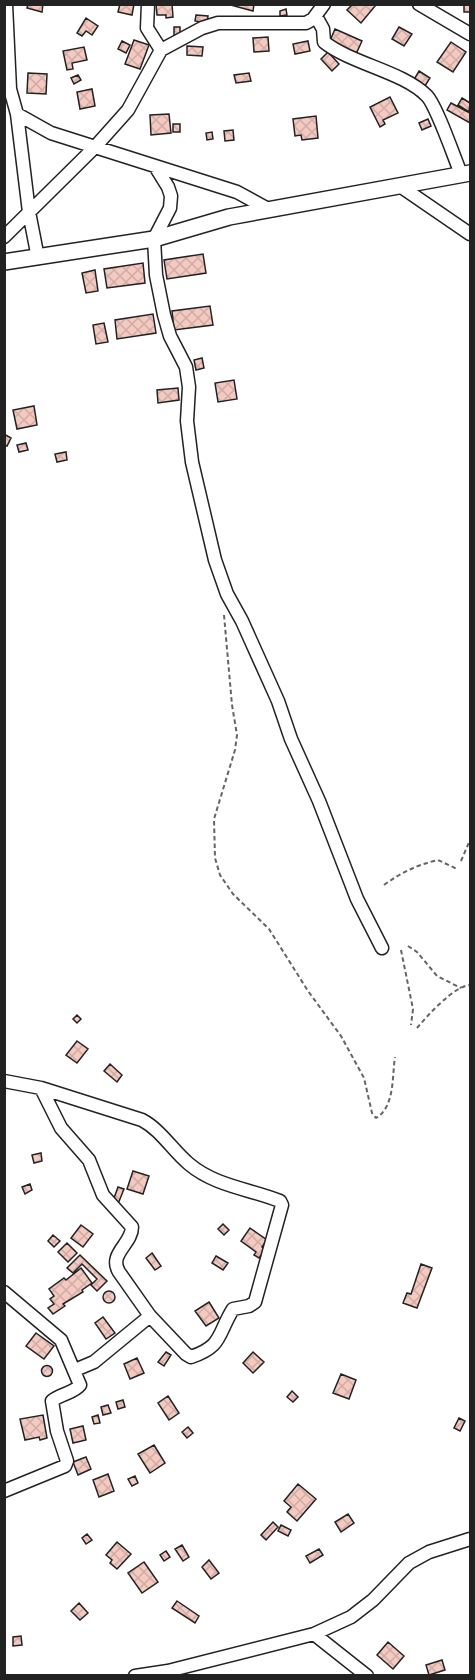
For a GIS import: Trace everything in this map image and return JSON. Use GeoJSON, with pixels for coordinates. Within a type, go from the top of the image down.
{"type":"FeatureCollection","features":[{"type":"Feature","properties":{"kind":"street"},"geometry":{"type":"LineString","coordinates":[[6,4],[10,89],[17,114],[29,212],[38,258]]}},
{"type":"Feature","properties":{"kind":"street"},"geometry":{"type":"LineString","coordinates":[[148,4],[147,28],[161,50]]}},
{"type":"Feature","properties":{"kind":"street"},"geometry":{"type":"LineString","coordinates":[[4,237],[95,147],[128,110],[161,50],[202,28],[219,23],[306,22],[313,19],[324,4]]}},
{"type":"Feature","properties":{"kind":"street"},"geometry":{"type":"LineString","coordinates":[[419,4],[471,34]]}},
{"type":"Feature","properties":{"kind":"street"},"geometry":{"type":"LineString","coordinates":[[4,262],[154,239],[208,222],[466,173],[426,96],[391,75],[335,51],[324,42],[323,29],[318,20],[313,19]]}},
{"type":"Feature","properties":{"kind":"street"},"geometry":{"type":"LineString","coordinates":[[17,114],[51,133],[237,192],[270,210]]}},
{"type":"Feature","properties":{"kind":"street"},"geometry":{"type":"LineString","coordinates":[[155,166],[171,196],[170,208],[154,239],[156,275],[170,336],[186,367],[192,462],[215,560],[227,594],[242,621],[278,701],[291,739],[319,801],[357,899],[382,948]]}},
{"type":"Feature","properties":{"kind":"street"},"geometry":{"type":"LineString","coordinates":[[400,186],[471,234]]}},
{"type":"Feature","properties":{"kind":"street"},"geometry":{"type":"LineString","coordinates":[[4,1081],[41,1088],[142,1120],[152,1125],[190,1165],[211,1179],[280,1201],[282,1205],[255,1302],[249,1306],[232,1309],[221,1334],[210,1350],[191,1357],[150,1316],[115,1266],[115,1259],[132,1234],[132,1227],[103,1195],[89,1160],[61,1128],[41,1088]]}},
{"type":"Feature","properties":{"kind":"street"},"geometry":{"type":"LineString","coordinates":[[4,1311],[9,1296],[61,1340],[80,1385],[79,1388],[52,1401],[57,1431],[67,1461],[65,1466],[4,1491]]}},
{"type":"Feature","properties":{"kind":"street"},"geometry":{"type":"LineString","coordinates":[[75,1370],[94,1362],[150,1316]]}},
{"type":"Feature","properties":{"kind":"street"},"geometry":{"type":"LineString","coordinates":[[135,1676],[168,1671],[314,1634],[351,1617],[373,1600],[409,1563],[429,1552],[471,1539]]}},
{"type":"Feature","properties":{"kind":"street"},"geometry":{"type":"LineString","coordinates":[[314,1634],[367,1676]]}},
{"type":"Feature","properties":{"kind":"path"},"geometry":{"type":"LineString","coordinates":[[223,613],[237,735],[235,750],[214,819],[215,858],[220,875],[233,894],[269,929],[308,991],[341,1036],[363,1078],[372,1113],[376,1118],[384,1114],[389,1098],[395,1057]]}},
{"type":"Feature","properties":{"kind":"path"},"geometry":{"type":"LineString","coordinates":[[462,861],[471,840]]}},
{"type":"Feature","properties":{"kind":"path"},"geometry":{"type":"LineString","coordinates":[[384,885],[416,865],[438,860],[457,869]]}},
{"type":"Feature","properties":{"kind":"path"},"geometry":{"type":"LineString","coordinates":[[408,945],[437,975],[461,988]]}},
{"type":"Feature","properties":{"kind":"path"},"geometry":{"type":"LineString","coordinates":[[401,950],[413,1009],[411,1025]]}},
{"type":"Feature","properties":{"kind":"path"},"geometry":{"type":"LineString","coordinates":[[417,1028],[431,1012],[466,984],[471,985]]}},
{"type":"Feature","properties":{"kind":"building"},"geometry":{"type":"Polygon","coordinates":[[[28,4],[43,4],[42,12],[27,8],[28,4]]]}},
{"type":"Feature","properties":{"kind":"building"},"geometry":{"type":"Polygon","coordinates":[[[120,4],[134,4],[132,15],[118,12],[120,4]]]}},
{"type":"Feature","properties":{"kind":"building"},"geometry":{"type":"Polygon","coordinates":[[[156,4],[172,4],[173,17],[166,18],[166,15],[157,15],[156,4]]]}},
{"type":"Feature","properties":{"kind":"building"},"geometry":{"type":"Polygon","coordinates":[[[227,4],[254,4],[253,11],[227,4]]]}},
{"type":"Feature","properties":{"kind":"building"},"geometry":{"type":"Polygon","coordinates":[[[353,4],[373,4],[375,6],[361,23],[347,10],[353,4]]]}},
{"type":"Feature","properties":{"kind":"building"},"geometry":{"type":"Polygon","coordinates":[[[464,4],[470,4],[470,12],[464,12],[464,4]]]}},
{"type":"Feature","properties":{"kind":"building"},"geometry":{"type":"Polygon","coordinates":[[[286,9],[287,15],[280,16],[280,11],[286,9]]]}},
{"type":"Feature","properties":{"kind":"building"},"geometry":{"type":"Polygon","coordinates":[[[196,15],[208,16],[207,23],[195,21],[196,15]]]}},
{"type":"Feature","properties":{"kind":"building"},"geometry":{"type":"Polygon","coordinates":[[[86,18],[98,26],[92,35],[86,31],[82,36],[77,33],[86,18]]]}},
{"type":"Feature","properties":{"kind":"building"},"geometry":{"type":"Polygon","coordinates":[[[174,27],[180,27],[180,36],[174,36],[174,27]]]}},
{"type":"Feature","properties":{"kind":"building"},"geometry":{"type":"Polygon","coordinates":[[[399,27],[412,34],[404,46],[392,39],[399,27]]]}},
{"type":"Feature","properties":{"kind":"building"},"geometry":{"type":"Polygon","coordinates":[[[335,29],[362,41],[356,54],[329,43],[335,29]]]}},
{"type":"Feature","properties":{"kind":"building"},"geometry":{"type":"Polygon","coordinates":[[[268,37],[269,51],[254,52],[253,38],[268,37]]]}},
{"type":"Feature","properties":{"kind":"building"},"geometry":{"type":"Polygon","coordinates":[[[134,40],[149,45],[140,69],[125,64],[134,40]]]}},
{"type":"Feature","properties":{"kind":"building"},"geometry":{"type":"Polygon","coordinates":[[[122,41],[130,45],[126,53],[118,49],[122,41]]]}},
{"type":"Feature","properties":{"kind":"building"},"geometry":{"type":"Polygon","coordinates":[[[308,41],[310,51],[295,54],[293,44],[308,41]]]}},
{"type":"Feature","properties":{"kind":"building"},"geometry":{"type":"Polygon","coordinates":[[[451,42],[466,52],[453,72],[437,62],[451,42]]]}},
{"type":"Feature","properties":{"kind":"building"},"geometry":{"type":"Polygon","coordinates":[[[187,46],[203,47],[202,56],[187,55],[187,46]]]}},
{"type":"Feature","properties":{"kind":"building"},"geometry":{"type":"Polygon","coordinates":[[[84,47],[87,60],[72,63],[73,69],[67,70],[63,51],[84,47]]]}},
{"type":"Feature","properties":{"kind":"building"},"geometry":{"type":"Polygon","coordinates":[[[328,52],[339,64],[332,71],[321,59],[328,52]]]}},
{"type":"Feature","properties":{"kind":"building"},"geometry":{"type":"Polygon","coordinates":[[[419,71],[430,78],[423,89],[412,83],[419,71]]]}},
{"type":"Feature","properties":{"kind":"building"},"geometry":{"type":"Polygon","coordinates":[[[28,73],[47,74],[46,94],[27,93],[28,73]]]}},
{"type":"Feature","properties":{"kind":"building"},"geometry":{"type":"Polygon","coordinates":[[[249,73],[251,81],[236,83],[234,75],[249,73]]]}},
{"type":"Feature","properties":{"kind":"building"},"geometry":{"type":"Polygon","coordinates":[[[78,75],[81,80],[74,84],[71,78],[78,75]]]}},
{"type":"Feature","properties":{"kind":"building"},"geometry":{"type":"Polygon","coordinates":[[[92,89],[95,106],[80,109],[77,92],[92,89]]]}},
{"type":"Feature","properties":{"kind":"building"},"geometry":{"type":"Polygon","coordinates":[[[390,97],[398,113],[383,120],[385,124],[380,127],[370,107],[390,97]]]}},
{"type":"Feature","properties":{"kind":"building"},"geometry":{"type":"Polygon","coordinates":[[[462,98],[470,103],[469,112],[458,105],[462,98]]]}},
{"type":"Feature","properties":{"kind":"building"},"geometry":{"type":"Polygon","coordinates":[[[451,103],[470,113],[470,123],[447,110],[451,103]]]}},
{"type":"Feature","properties":{"kind":"building"},"geometry":{"type":"Polygon","coordinates":[[[169,114],[171,133],[151,135],[150,115],[169,114]]]}},
{"type":"Feature","properties":{"kind":"building"},"geometry":{"type":"Polygon","coordinates":[[[316,116],[318,138],[302,140],[301,135],[295,136],[293,119],[316,116]]]}},
{"type":"Feature","properties":{"kind":"building"},"geometry":{"type":"Polygon","coordinates":[[[428,119],[431,126],[422,130],[419,123],[428,119]]]}},
{"type":"Feature","properties":{"kind":"building"},"geometry":{"type":"Polygon","coordinates":[[[173,124],[180,124],[180,132],[173,132],[173,124]]]}},
{"type":"Feature","properties":{"kind":"building"},"geometry":{"type":"Polygon","coordinates":[[[233,130],[234,140],[225,141],[224,131],[233,130]]]}},
{"type":"Feature","properties":{"kind":"building"},"geometry":{"type":"Polygon","coordinates":[[[212,132],[213,139],[207,140],[206,133],[212,132]]]}},
{"type":"Feature","properties":{"kind":"building"},"geometry":{"type":"Polygon","coordinates":[[[203,254],[206,273],[167,279],[164,260],[203,254]]]}},
{"type":"Feature","properties":{"kind":"building"},"geometry":{"type":"Polygon","coordinates":[[[143,263],[145,283],[107,288],[104,269],[143,263]]]}},
{"type":"Feature","properties":{"kind":"building"},"geometry":{"type":"Polygon","coordinates":[[[95,270],[98,291],[86,293],[82,273],[95,270]]]}},
{"type":"Feature","properties":{"kind":"building"},"geometry":{"type":"Polygon","coordinates":[[[210,306],[213,325],[174,330],[172,311],[210,306]]]}},
{"type":"Feature","properties":{"kind":"building"},"geometry":{"type":"Polygon","coordinates":[[[153,314],[156,333],[117,339],[115,320],[153,314]]]}},
{"type":"Feature","properties":{"kind":"building"},"geometry":{"type":"Polygon","coordinates":[[[104,323],[108,342],[96,344],[93,325],[104,323]]]}},
{"type":"Feature","properties":{"kind":"building"},"geometry":{"type":"Polygon","coordinates":[[[202,358],[204,368],[196,370],[194,360],[202,358]]]}},
{"type":"Feature","properties":{"kind":"building"},"geometry":{"type":"Polygon","coordinates":[[[234,380],[237,399],[218,402],[215,383],[234,380]]]}},
{"type":"Feature","properties":{"kind":"building"},"geometry":{"type":"Polygon","coordinates":[[[178,388],[179,400],[158,403],[157,390],[178,388]]]}},
{"type":"Feature","properties":{"kind":"building"},"geometry":{"type":"Polygon","coordinates":[[[34,406],[37,425],[17,429],[13,410],[34,406]]]}},
{"type":"Feature","properties":{"kind":"building"},"geometry":{"type":"Polygon","coordinates":[[[4,434],[11,438],[7,446],[4,445],[4,434]]]}},
{"type":"Feature","properties":{"kind":"building"},"geometry":{"type":"Polygon","coordinates":[[[26,443],[28,450],[19,452],[17,445],[26,443]]]}},
{"type":"Feature","properties":{"kind":"building"},"geometry":{"type":"Polygon","coordinates":[[[66,452],[67,460],[57,462],[55,454],[66,452]]]}},
{"type":"Feature","properties":{"kind":"building"},"geometry":{"type":"Polygon","coordinates":[[[77,1015],[81,1019],[77,1023],[73,1019],[77,1015]]]}},
{"type":"Feature","properties":{"kind":"building"},"geometry":{"type":"Polygon","coordinates":[[[77,1041],[88,1049],[77,1063],[66,1055],[77,1041]]]}},
{"type":"Feature","properties":{"kind":"building"},"geometry":{"type":"Polygon","coordinates":[[[110,1064],[122,1075],[117,1082],[104,1071],[110,1064]]]}},
{"type":"Feature","properties":{"kind":"building"},"geometry":{"type":"Polygon","coordinates":[[[41,1153],[42,1161],[34,1163],[32,1155],[41,1153]]]}},
{"type":"Feature","properties":{"kind":"building"},"geometry":{"type":"Polygon","coordinates":[[[133,1171],[149,1176],[143,1194],[127,1189],[133,1171]]]}},
{"type":"Feature","properties":{"kind":"building"},"geometry":{"type":"Polygon","coordinates":[[[30,1184],[32,1190],[25,1194],[22,1187],[30,1184]]]}},
{"type":"Feature","properties":{"kind":"building"},"geometry":{"type":"Polygon","coordinates":[[[118,1187],[124,1189],[118,1204],[113,1201],[118,1187]]]}},
{"type":"Feature","properties":{"kind":"building"},"geometry":{"type":"Polygon","coordinates":[[[223,1224],[229,1230],[224,1235],[218,1229],[223,1224]]]}},
{"type":"Feature","properties":{"kind":"building"},"geometry":{"type":"Polygon","coordinates":[[[81,1225],[93,1234],[83,1247],[71,1238],[81,1225]]]}},
{"type":"Feature","properties":{"kind":"building"},"geometry":{"type":"Polygon","coordinates":[[[250,1228],[267,1240],[262,1247],[265,1250],[259,1258],[254,1255],[256,1252],[241,1241],[250,1228]]]}},
{"type":"Feature","properties":{"kind":"building"},"geometry":{"type":"Polygon","coordinates":[[[53,1235],[60,1241],[54,1247],[48,1241],[53,1235]]]}},
{"type":"Feature","properties":{"kind":"building"},"geometry":{"type":"Polygon","coordinates":[[[67,1243],[77,1253],[68,1262],[58,1252],[67,1243]]]}},
{"type":"Feature","properties":{"kind":"building"},"geometry":{"type":"Polygon","coordinates":[[[152,1253],[161,1266],[155,1270],[146,1258],[152,1253]]]}},
{"type":"Feature","properties":{"kind":"building"},"geometry":{"type":"Polygon","coordinates":[[[80,1255],[107,1281],[97,1291],[91,1285],[97,1279],[82,1264],[73,1273],[67,1268],[80,1255]]]}},
{"type":"Feature","properties":{"kind":"building"},"geometry":{"type":"Polygon","coordinates":[[[216,1256],[228,1263],[223,1270],[212,1263],[216,1256]]]}},
{"type":"Feature","properties":{"kind":"building"},"geometry":{"type":"Polygon","coordinates":[[[421,1264],[432,1268],[417,1308],[403,1303],[407,1293],[411,1294],[421,1264]]]}},
{"type":"Feature","properties":{"kind":"building"},"geometry":{"type":"Polygon","coordinates":[[[81,1268],[92,1283],[53,1314],[48,1308],[54,1304],[50,1299],[54,1296],[49,1289],[64,1278],[66,1280],[81,1268]]]}},
{"type":"Feature","properties":{"kind":"building"},"geometry":{"type":"Polygon","coordinates":[[[109,1291],[115,1297],[109,1303],[103,1297],[109,1291]]]}},
{"type":"Feature","properties":{"kind":"building"},"geometry":{"type":"Polygon","coordinates":[[[209,1302],[219,1318],[206,1326],[195,1311],[209,1302]]]}},
{"type":"Feature","properties":{"kind":"building"},"geometry":{"type":"Polygon","coordinates":[[[103,1317],[115,1333],[106,1339],[95,1323],[103,1317]]]}},
{"type":"Feature","properties":{"kind":"building"},"geometry":{"type":"Polygon","coordinates":[[[36,1333],[54,1346],[44,1359],[26,1346],[36,1333]]]}},
{"type":"Feature","properties":{"kind":"building"},"geometry":{"type":"Polygon","coordinates":[[[166,1352],[171,1355],[164,1366],[158,1362],[166,1352]]]}},
{"type":"Feature","properties":{"kind":"building"},"geometry":{"type":"Polygon","coordinates":[[[253,1352],[264,1362],[253,1373],[243,1363],[253,1352]]]}},
{"type":"Feature","properties":{"kind":"building"},"geometry":{"type":"Polygon","coordinates":[[[137,1358],[144,1373],[130,1379],[124,1364],[137,1358]]]}},
{"type":"Feature","properties":{"kind":"building"},"geometry":{"type":"Polygon","coordinates":[[[47,1365],[53,1371],[47,1377],[41,1371],[47,1365]]]}},
{"type":"Feature","properties":{"kind":"building"},"geometry":{"type":"Polygon","coordinates":[[[341,1374],[356,1380],[349,1399],[333,1393],[341,1374]]]}},
{"type":"Feature","properties":{"kind":"building"},"geometry":{"type":"Polygon","coordinates":[[[292,1391],[298,1397],[293,1402],[287,1397],[292,1391]]]}},
{"type":"Feature","properties":{"kind":"building"},"geometry":{"type":"Polygon","coordinates":[[[168,1396],[179,1413],[169,1420],[158,1403],[168,1396]]]}},
{"type":"Feature","properties":{"kind":"building"},"geometry":{"type":"Polygon","coordinates":[[[123,1400],[125,1407],[118,1409],[116,1402],[123,1400]]]}},
{"type":"Feature","properties":{"kind":"building"},"geometry":{"type":"Polygon","coordinates":[[[108,1405],[111,1413],[103,1415],[101,1407],[108,1405]]]}},
{"type":"Feature","properties":{"kind":"building"},"geometry":{"type":"Polygon","coordinates":[[[43,1415],[47,1438],[25,1440],[20,1419],[43,1415]]]}},
{"type":"Feature","properties":{"kind":"building"},"geometry":{"type":"Polygon","coordinates":[[[98,1415],[100,1423],[94,1424],[92,1417],[98,1415]]]}},
{"type":"Feature","properties":{"kind":"building"},"geometry":{"type":"Polygon","coordinates":[[[459,1418],[465,1421],[460,1431],[454,1428],[459,1418]]]}},
{"type":"Feature","properties":{"kind":"building"},"geometry":{"type":"Polygon","coordinates":[[[83,1426],[86,1440],[73,1443],[70,1429],[83,1426]]]}},
{"type":"Feature","properties":{"kind":"building"},"geometry":{"type":"Polygon","coordinates":[[[188,1427],[193,1433],[187,1438],[182,1432],[188,1427]]]}},
{"type":"Feature","properties":{"kind":"building"},"geometry":{"type":"Polygon","coordinates":[[[154,1445],[165,1463],[150,1473],[138,1454],[154,1445]]]}},
{"type":"Feature","properties":{"kind":"building"},"geometry":{"type":"Polygon","coordinates":[[[86,1457],[91,1469],[78,1475],[73,1462],[86,1457]]]}},
{"type":"Feature","properties":{"kind":"building"},"geometry":{"type":"Polygon","coordinates":[[[108,1474],[114,1491],[99,1497],[93,1480],[108,1474]]]}},
{"type":"Feature","properties":{"kind":"building"},"geometry":{"type":"Polygon","coordinates":[[[135,1476],[138,1483],[132,1486],[128,1479],[135,1476]]]}},
{"type":"Feature","properties":{"kind":"building"},"geometry":{"type":"Polygon","coordinates":[[[298,1484],[316,1499],[297,1521],[287,1512],[291,1507],[284,1501],[298,1484]]]}},
{"type":"Feature","properties":{"kind":"building"},"geometry":{"type":"Polygon","coordinates":[[[348,1514],[354,1523],[341,1532],[335,1522],[348,1514]]]}},
{"type":"Feature","properties":{"kind":"building"},"geometry":{"type":"Polygon","coordinates":[[[273,1522],[278,1527],[266,1540],[261,1535],[273,1522]]]}},
{"type":"Feature","properties":{"kind":"building"},"geometry":{"type":"Polygon","coordinates":[[[281,1525],[291,1530],[288,1536],[278,1531],[281,1525]]]}},
{"type":"Feature","properties":{"kind":"building"},"geometry":{"type":"Polygon","coordinates":[[[87,1534],[92,1540],[86,1544],[82,1538],[87,1534]]]}},
{"type":"Feature","properties":{"kind":"building"},"geometry":{"type":"Polygon","coordinates":[[[117,1542],[131,1554],[117,1569],[106,1555],[117,1542]]]}},
{"type":"Feature","properties":{"kind":"building"},"geometry":{"type":"Polygon","coordinates":[[[182,1545],[189,1557],[183,1561],[175,1549],[182,1545]]]}},
{"type":"Feature","properties":{"kind":"building"},"geometry":{"type":"Polygon","coordinates":[[[319,1549],[323,1555],[310,1563],[306,1556],[319,1549]]]}},
{"type":"Feature","properties":{"kind":"building"},"geometry":{"type":"Polygon","coordinates":[[[166,1551],[170,1557],[164,1561],[160,1555],[166,1551]]]}},
{"type":"Feature","properties":{"kind":"building"},"geometry":{"type":"Polygon","coordinates":[[[209,1560],[219,1573],[211,1579],[202,1567],[209,1560]]]}},
{"type":"Feature","properties":{"kind":"building"},"geometry":{"type":"Polygon","coordinates":[[[144,1562],[158,1582],[142,1593],[128,1573],[144,1562]]]}},
{"type":"Feature","properties":{"kind":"building"},"geometry":{"type":"Polygon","coordinates":[[[177,1601],[199,1616],[195,1623],[172,1608],[177,1601]]]}},
{"type":"Feature","properties":{"kind":"building"},"geometry":{"type":"Polygon","coordinates":[[[79,1603],[88,1613],[80,1620],[71,1611],[79,1603]]]}},
{"type":"Feature","properties":{"kind":"building"},"geometry":{"type":"Polygon","coordinates":[[[21,1636],[22,1645],[13,1646],[13,1637],[21,1636]]]}},
{"type":"Feature","properties":{"kind":"building"},"geometry":{"type":"Polygon","coordinates":[[[388,1642],[404,1656],[393,1669],[377,1655],[388,1642]]]}},
{"type":"Feature","properties":{"kind":"building"},"geometry":{"type":"Polygon","coordinates":[[[442,1660],[445,1670],[429,1675],[426,1665],[442,1660]]]}}]}
